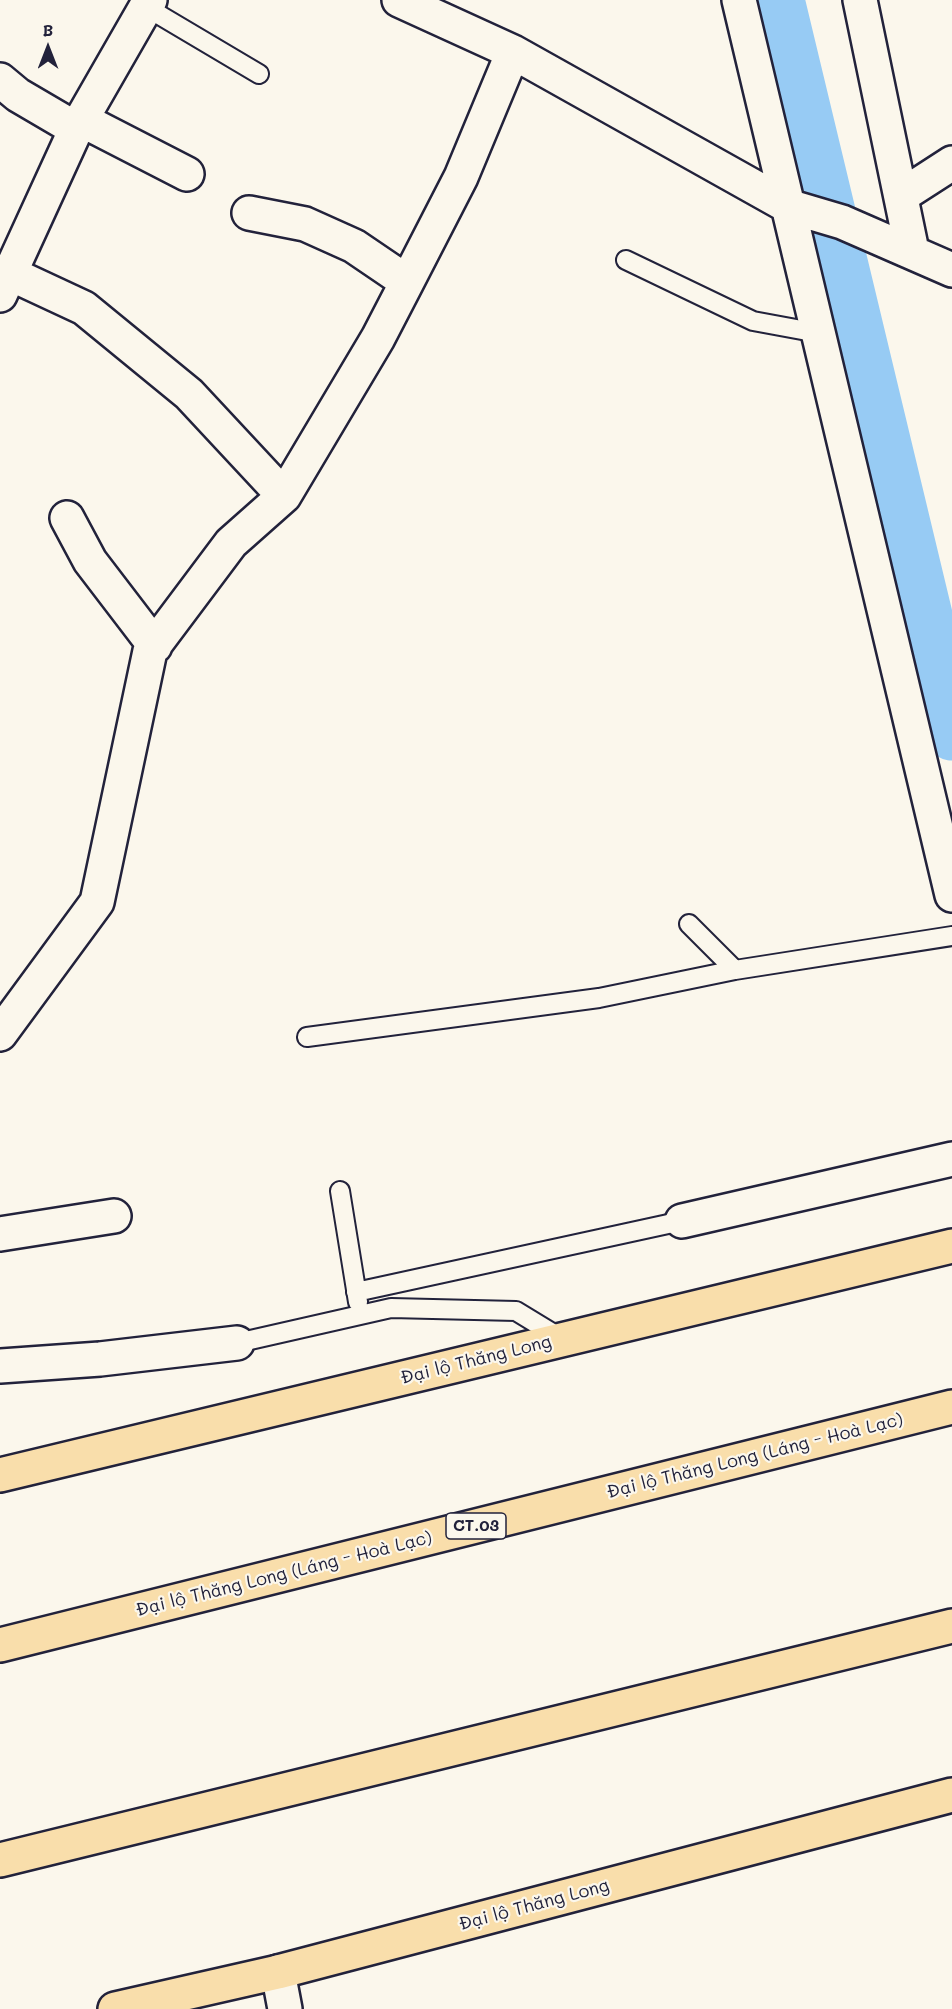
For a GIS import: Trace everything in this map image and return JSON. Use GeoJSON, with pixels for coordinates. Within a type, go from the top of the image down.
{"type":"FeatureCollection","features":[{"type":"Feature","properties":{"kind":"main road","name":"Đại lộ Thăng Long"},"geometry":{"type":"LineString","coordinates":[[0,1475],[952,1246]]}},
{"type":"Feature","properties":{"kind":"main road","name":"Đại lộ Thăng Long (Láng - Hoà Lạc)"},"geometry":{"type":"LineString","coordinates":[[0,1645],[952,1407]]}},
{"type":"Feature","properties":{"kind":"main road"},"geometry":{"type":"LineString","coordinates":[[0,1860],[952,1626]]}},
{"type":"Feature","properties":{"kind":"main road","name":"Đại lộ Thăng Long"},"geometry":{"type":"LineString","coordinates":[[115,2009],[278,1972],[952,1795]]}},
{"type":"Feature","properties":{"kind":"street"},"geometry":{"type":"LineString","coordinates":[[399,0],[513,52],[788,206],[842,222],[952,270]]}},
{"type":"Feature","properties":{"kind":"street"},"geometry":{"type":"LineString","coordinates":[[740,0],[952,895]]}},
{"type":"Feature","properties":{"kind":"street"},"geometry":{"type":"LineString","coordinates":[[860,0],[912,251]]}},
{"type":"Feature","properties":{"kind":"street"},"geometry":{"type":"LineString","coordinates":[[148,4],[79,124],[5,284],[84,308],[189,394],[284,496]]}},
{"type":"Feature","properties":{"kind":"street"},"geometry":{"type":"LineString","coordinates":[[0,1034],[97,902],[150,651],[231,543],[284,496],[378,338],[407,282],[461,177],[513,52]]}},
{"type":"Feature","properties":{"kind":"street"},"geometry":{"type":"LineString","coordinates":[[0,80],[18,95],[187,174]]}},
{"type":"Feature","properties":{"kind":"street"},"geometry":{"type":"LineString","coordinates":[[901,196],[952,163]]}},
{"type":"Feature","properties":{"kind":"street"},"geometry":{"type":"LineString","coordinates":[[249,213],[305,224],[354,246],[407,282]]}},
{"type":"Feature","properties":{"kind":"street"},"geometry":{"type":"LineString","coordinates":[[68,518],[90,561],[154,646]]}},
{"type":"Feature","properties":{"kind":"street"},"geometry":{"type":"LineString","coordinates":[[682,1221],[952,1159]]}},
{"type":"Feature","properties":{"kind":"street"},"geometry":{"type":"LineString","coordinates":[[0,1234],[114,1216]]}},
{"type":"Feature","properties":{"kind":"street"},"geometry":{"type":"LineString","coordinates":[[0,1366],[100,1359],[237,1343]]}},
{"type":"Feature","properties":{"kind":"street"},"geometry":{"type":"LineString","coordinates":[[278,1972],[285,2009]]}},
{"type":"Feature","properties":{"kind":"lane"},"geometry":{"type":"LineString","coordinates":[[148,4],[259,74]]}},
{"type":"Feature","properties":{"kind":"lane"},"geometry":{"type":"LineString","coordinates":[[626,260],[753,321],[818,333]]}},
{"type":"Feature","properties":{"kind":"lane"},"geometry":{"type":"LineString","coordinates":[[689,924],[735,970]]}},
{"type":"Feature","properties":{"kind":"lane"},"geometry":{"type":"LineString","coordinates":[[307,1037],[599,998],[735,970],[952,936]]}},
{"type":"Feature","properties":{"kind":"lane"},"geometry":{"type":"LineString","coordinates":[[340,1191],[360,1316]]}},
{"type":"Feature","properties":{"kind":"lane"},"geometry":{"type":"LineString","coordinates":[[356,1292],[682,1221]]}},
{"type":"Feature","properties":{"kind":"lane"},"geometry":{"type":"LineString","coordinates":[[237,1343],[391,1308],[516,1311],[562,1339]]}},
{"type":"Feature","properties":{"kind":"waterway"},"geometry":{"type":"LineString","coordinates":[[776,0],[952,732]]}}]}
